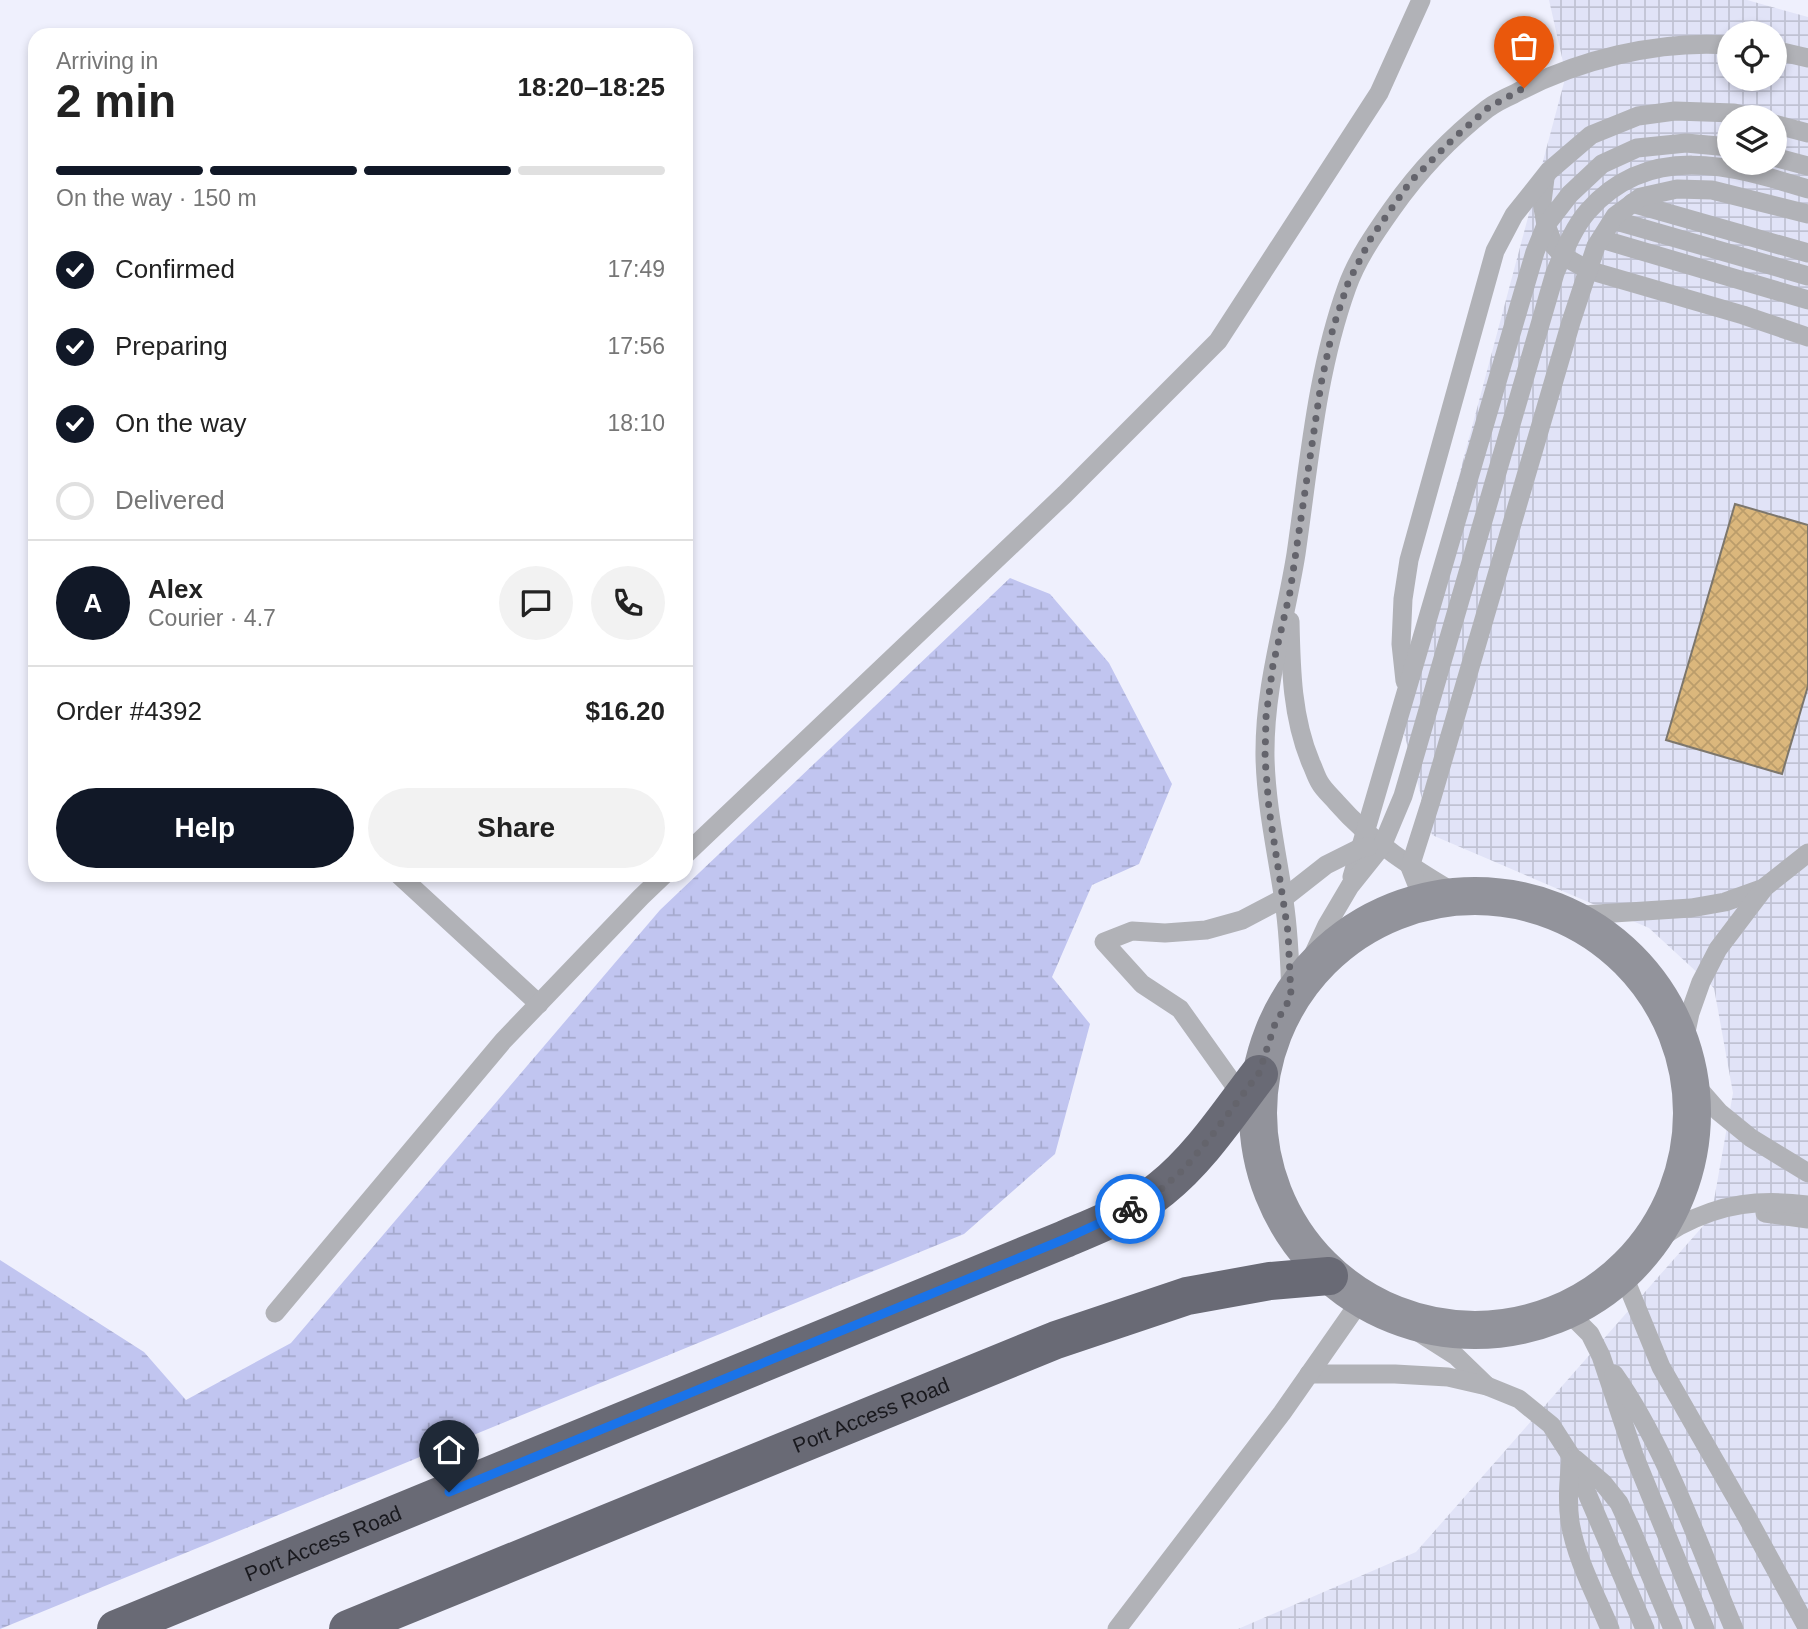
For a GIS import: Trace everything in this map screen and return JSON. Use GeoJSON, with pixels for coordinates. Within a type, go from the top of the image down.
{"type":"FeatureCollection","features":[{"type":"Feature","properties":{"kind":"highway","name":"Port Access Road"},"geometry":{"type":"LineString","coordinates":[[116,1629],[1121,1214],[1159,1191],[1184,1169],[1253,1097]]}},
{"type":"Feature","properties":{"kind":"highway","name":"Port Access Road"},"geometry":{"type":"LineString","coordinates":[[348,1629],[1056,1340],[1187,1296],[1257,1283],[1329,1276]]}},
{"type":"Feature","properties":{"kind":"street"},"geometry":{"type":"LineString","coordinates":[[1442,899],[1515,899],[1567,916],[1617,948],[1657,993],[1687,1063],[1692,1140],[1677,1197],[1635,1261],[1594,1297],[1561,1314],[1505,1330],[1446,1330],[1375,1307],[1329,1276],[1283,1219],[1258,1148],[1253,1097],[1275,1024],[1297,988],[1336,944],[1378,918],[1442,899]]}},
{"type":"Feature","properties":{"kind":"lane"},"geometry":{"type":"LineString","coordinates":[[693,847],[1065,494],[1218,341],[1379,93],[1421,0]]}},
{"type":"Feature","properties":{"kind":"lane"},"geometry":{"type":"LineString","coordinates":[[1297,988],[1269,809],[1266,730],[1273,665],[1290,592],[1321,384],[1333,328],[1348,283],[1371,238],[1410,182],[1489,107],[1541,79],[1604,58],[1666,46],[1717,45]]}},
{"type":"Feature","properties":{"kind":"lane"},"geometry":{"type":"LineString","coordinates":[[1787,53],[1808,58]]}},
{"type":"Feature","properties":{"kind":"lane"},"geometry":{"type":"LineString","coordinates":[[1406,690],[1401,644],[1403,599],[1409,560],[1495,251],[1514,215],[1545,177],[1591,135],[1638,116],[1675,111],[1717,112]]}},
{"type":"Feature","properties":{"kind":"lane"},"geometry":{"type":"LineString","coordinates":[[1787,127],[1808,133]]}},
{"type":"Feature","properties":{"kind":"lane"},"geometry":{"type":"LineString","coordinates":[[1350,886],[1535,252],[1546,225],[1570,194],[1602,164],[1637,148],[1686,143],[1717,146]]}},
{"type":"Feature","properties":{"kind":"lane"},"geometry":{"type":"LineString","coordinates":[[1787,161],[1808,166]]}},
{"type":"Feature","properties":{"kind":"lane"},"geometry":{"type":"LineString","coordinates":[[1297,988],[1327,925],[1350,886],[1382,846],[1403,796],[1542,314],[1555,273],[1587,212],[1613,187],[1638,173],[1684,164],[1717,165],[1808,189]]}},
{"type":"Feature","properties":{"kind":"lane"},"geometry":{"type":"LineString","coordinates":[[1545,177],[1542,202],[1546,225],[1554,246],[1563,256],[1588,270],[1743,315],[1808,337]]}},
{"type":"Feature","properties":{"kind":"lane"},"geometry":{"type":"LineString","coordinates":[[1410,867],[1567,335],[1596,246],[1613,220],[1632,203],[1642,197],[1677,190],[1712,190],[1808,214]]}},
{"type":"Feature","properties":{"kind":"lane"},"geometry":{"type":"LineString","coordinates":[[1632,203],[1808,253]]}},
{"type":"Feature","properties":{"kind":"lane"},"geometry":{"type":"LineString","coordinates":[[1613,220],[1808,276]]}},
{"type":"Feature","properties":{"kind":"lane"},"geometry":{"type":"LineString","coordinates":[[1601,239],[1808,300]]}},
{"type":"Feature","properties":{"kind":"lane"},"geometry":{"type":"LineString","coordinates":[[1290,592],[1291,667],[1295,707],[1303,744],[1319,782],[1352,820],[1362,839],[1382,846],[1410,867],[1442,899]]}},
{"type":"Feature","properties":{"kind":"lane"},"geometry":{"type":"LineString","coordinates":[[1253,1097],[1180,1009],[1142,984],[1104,942],[1132,931],[1165,933],[1206,930],[1242,919],[1284,898],[1362,839]]}},
{"type":"Feature","properties":{"kind":"lane"},"geometry":{"type":"LineString","coordinates":[[1808,853],[1765,887],[1718,949],[1701,982],[1690,1013],[1687,1063],[1719,1112],[1751,1138],[1808,1173]]}},
{"type":"Feature","properties":{"kind":"lane"},"geometry":{"type":"LineString","coordinates":[[1410,867],[1442,899]]}},
{"type":"Feature","properties":{"kind":"lane"},"geometry":{"type":"LineString","coordinates":[[407,882],[539,1004]]}},
{"type":"Feature","properties":{"kind":"lane"},"geometry":{"type":"LineString","coordinates":[[275,1313],[503,1041],[657,882]]}},
{"type":"Feature","properties":{"kind":"lane"},"geometry":{"type":"LineString","coordinates":[[1567,916],[1691,908],[1725,902],[1765,887]]}},
{"type":"Feature","properties":{"kind":"lane"},"geometry":{"type":"LineString","coordinates":[[1808,1205],[1756,1202],[1728,1207],[1679,1226],[1635,1261],[1661,1367],[1808,1629]]}},
{"type":"Feature","properties":{"kind":"lane"},"geometry":{"type":"LineString","coordinates":[[1716,1211],[1779,1214],[1808,1219]]}},
{"type":"Feature","properties":{"kind":"lane"},"geometry":{"type":"LineString","coordinates":[[1117,1629],[1309,1374],[1375,1307],[1456,1356],[1487,1386]]}},
{"type":"Feature","properties":{"kind":"lane"},"geometry":{"type":"LineString","coordinates":[[1561,1314],[1576,1320],[1590,1334],[1601,1356],[1634,1455],[1705,1629]]}},
{"type":"Feature","properties":{"kind":"lane"},"geometry":{"type":"LineString","coordinates":[[1601,1356],[1634,1402],[1656,1444],[1734,1629]]}},
{"type":"Feature","properties":{"kind":"lane"},"geometry":{"type":"LineString","coordinates":[[1309,1374],[1448,1377],[1487,1386],[1519,1399],[1551,1425],[1571,1456],[1645,1629]]}},
{"type":"Feature","properties":{"kind":"lane"},"geometry":{"type":"LineString","coordinates":[[1571,1456],[1568,1491],[1570,1522],[1576,1547],[1610,1629]]}},
{"type":"Feature","properties":{"kind":"lane"},"geometry":{"type":"LineString","coordinates":[[1571,1456],[1603,1483],[1619,1503],[1673,1629]]}},
{"type":"Feature","properties":{"kind":"shaded area"},"geometry":{"type":"Polygon","coordinates":[[[1549,0],[1747,0],[1808,17],[1808,1629],[1238,1629],[1416,1552],[1711,1217],[1733,1093],[1714,988],[1649,928],[1432,835],[1397,708],[1566,75],[1549,0]]]}},
{"type":"Feature","properties":{"kind":"green space"},"geometry":{"type":"Polygon","coordinates":[[[1010,578],[1050,594],[1109,663],[1172,784],[1139,864],[1092,885],[1052,977],[1090,1024],[1055,1154],[964,1234],[0,1629],[0,1260],[144,1352],[186,1400],[291,1343],[660,910],[690,882],[693,882],[693,879],[1010,578]]]}},
{"type":"Feature","properties":{"kind":"building"},"geometry":{"type":"Polygon","coordinates":[[[1735,504],[1808,525],[1808,686],[1782,774],[1666,740],[1735,504]]]}},
{"type":"Feature","properties":{"kind":"way so far"},"geometry":{"type":"LineString","coordinates":[[1130,1209],[1159,1191],[1184,1169],[1213,1134],[1259,1073],[1275,1024],[1291,997],[1288,932],[1269,809],[1265,758],[1266,717],[1273,665],[1290,592],[1321,384],[1333,328],[1348,283],[1371,238],[1410,182],[1489,107],[1524,88]]}},
{"type":"Feature","properties":{"kind":"route"},"geometry":{"type":"LineString","coordinates":[[449,1492],[1065,1239],[1130,1209]]}}]}
